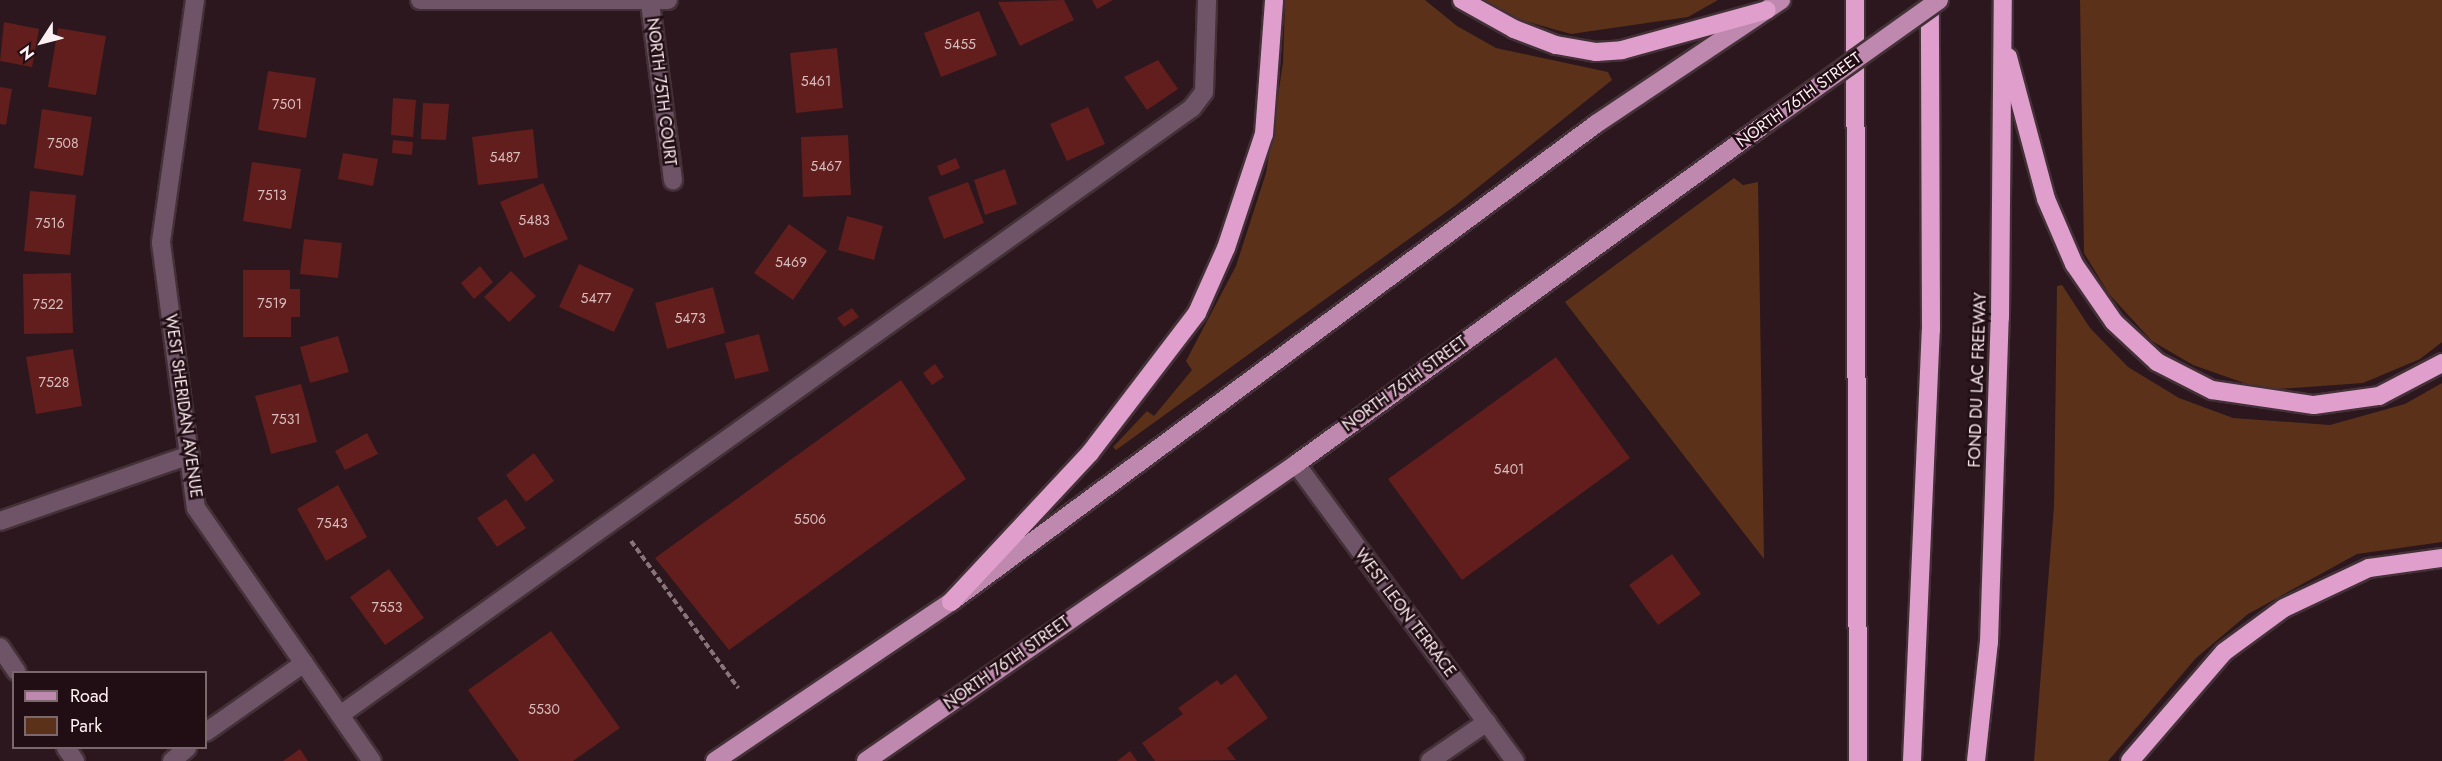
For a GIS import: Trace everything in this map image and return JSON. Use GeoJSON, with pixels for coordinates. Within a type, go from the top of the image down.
{"type":"FeatureCollection","features":[{"type":"Feature","properties":{"kind":"highway"},"geometry":{"type":"LineString","coordinates":[[951,602],[1090,453],[1197,313],[1226,248],[1264,134],[1274,0]]}},
{"type":"Feature","properties":{"kind":"highway"},"geometry":{"type":"LineString","coordinates":[[1462,0],[1514,29],[1556,45],[1596,52],[1622,50],[1774,5]]}},
{"type":"Feature","properties":{"kind":"highway"},"geometry":{"type":"LineString","coordinates":[[1855,0],[1858,761]]}},
{"type":"Feature","properties":{"kind":"highway"},"geometry":{"type":"LineString","coordinates":[[1912,761],[1931,330],[1930,0]]}},
{"type":"Feature","properties":{"kind":"highway","name":"FOND DU LAC FREEWAY"},"geometry":{"type":"LineString","coordinates":[[1976,761],[1989,642],[2000,318],[2003,0]]}},
{"type":"Feature","properties":{"kind":"highway"},"geometry":{"type":"LineString","coordinates":[[2001,33],[2046,199],[2074,264],[2114,322],[2157,362],[2212,390],[2314,405],[2379,396],[2442,363]]}},
{"type":"Feature","properties":{"kind":"highway"},"geometry":{"type":"LineString","coordinates":[[2130,761],[2224,652],[2276,613],[2363,570],[2442,558]]}},
{"type":"Feature","properties":{"kind":"main road","name":"NORTH 76TH STREET"},"geometry":{"type":"LineString","coordinates":[[866,761],[1296,464],[1939,0]]}},
{"type":"Feature","properties":{"kind":"main road"},"geometry":{"type":"LineString","coordinates":[[715,761],[951,602],[1596,124],[1774,5]]}},
{"type":"Feature","properties":{"kind":"street","name":"WEST SHERIDAN AVENUE"},"geometry":{"type":"LineString","coordinates":[[195,0],[161,243],[196,508],[372,761]]}},
{"type":"Feature","properties":{"kind":"street"},"geometry":{"type":"LineString","coordinates":[[420,0],[659,2]]}},
{"type":"Feature","properties":{"kind":"street"},"geometry":{"type":"LineString","coordinates":[[340,716],[1192,108],[1204,92],[1207,0]]}},
{"type":"Feature","properties":{"kind":"street","name":"NORTH 75TH COURT"},"geometry":{"type":"LineString","coordinates":[[659,2],[673,181]]}},
{"type":"Feature","properties":{"kind":"street"},"geometry":{"type":"LineString","coordinates":[[0,521],[190,455]]}},
{"type":"Feature","properties":{"kind":"street","name":"WEST LEON TERRACE"},"geometry":{"type":"LineString","coordinates":[[1296,464],[1515,761]]}},
{"type":"Feature","properties":{"kind":"street"},"geometry":{"type":"LineString","coordinates":[[0,647],[16,671]]}},
{"type":"Feature","properties":{"kind":"street"},"geometry":{"type":"LineString","coordinates":[[207,731],[304,663]]}},
{"type":"Feature","properties":{"kind":"street"},"geometry":{"type":"LineString","coordinates":[[1430,761],[1486,722]]}},
{"type":"Feature","properties":{"kind":"street"},"geometry":{"type":"LineString","coordinates":[[172,761],[185,749]]}},
{"type":"Feature","properties":{"kind":"path"},"geometry":{"type":"LineString","coordinates":[[641,555],[738,688]]}},
{"type":"Feature","properties":{"kind":"green space"},"geometry":{"type":"Polygon","coordinates":[[[1285,0],[1425,0],[1457,26],[1496,48],[1608,72],[1612,80],[1456,205],[1116,450],[1113,447],[1147,411],[1154,416],[1192,370],[1186,361],[1236,266],[1266,173],[1283,63],[1285,0]]]}},
{"type":"Feature","properties":{"kind":"green space"},"geometry":{"type":"Polygon","coordinates":[[[1484,0],[1718,0],[1688,17],[1571,34],[1514,18],[1484,0]]]}},
{"type":"Feature","properties":{"kind":"green space"},"geometry":{"type":"Polygon","coordinates":[[[2080,0],[2442,0],[2442,342],[2420,359],[2363,383],[2264,390],[2193,365],[2152,341],[2109,294],[2084,253],[2080,0]]]}},
{"type":"Feature","properties":{"kind":"green space"},"geometry":{"type":"Polygon","coordinates":[[[1734,178],[1743,185],[1758,182],[1764,559],[1565,302],[1734,178]]]}},
{"type":"Feature","properties":{"kind":"green space"},"geometry":{"type":"Polygon","coordinates":[[[2062,285],[2090,328],[2128,367],[2179,398],[2233,418],[2330,425],[2405,404],[2442,383],[2442,542],[2357,554],[2248,614],[2196,658],[2108,761],[2034,761],[2054,506],[2057,286],[2062,285]]]}},
{"type":"Feature","properties":{"kind":"building"},"geometry":{"type":"Polygon","coordinates":[[[1064,0],[1074,20],[1020,46],[998,2],[1064,0]]]}},
{"type":"Feature","properties":{"kind":"building"},"geometry":{"type":"Polygon","coordinates":[[[1092,0],[1113,0],[1097,9],[1092,0]]]}},
{"type":"Feature","properties":{"kind":"building"},"geometry":{"type":"Polygon","coordinates":[[[979,11],[997,55],[941,77],[924,33],[979,11]]]}},
{"type":"Feature","properties":{"kind":"building"},"geometry":{"type":"Polygon","coordinates":[[[4,22],[39,29],[32,67],[0,61],[4,22]]]}},
{"type":"Feature","properties":{"kind":"building"},"geometry":{"type":"Polygon","coordinates":[[[58,28],[106,36],[96,95],[48,87],[58,28]]]}},
{"type":"Feature","properties":{"kind":"building"},"geometry":{"type":"Polygon","coordinates":[[[837,48],[843,108],[796,113],[790,53],[837,48]]]}},
{"type":"Feature","properties":{"kind":"building"},"geometry":{"type":"Polygon","coordinates":[[[1158,60],[1178,89],[1147,110],[1124,77],[1158,60]]]}},
{"type":"Feature","properties":{"kind":"building"},"geometry":{"type":"Polygon","coordinates":[[[268,71],[316,78],[306,138],[258,130],[268,71]]]}},
{"type":"Feature","properties":{"kind":"building"},"geometry":{"type":"Polygon","coordinates":[[[0,87],[12,89],[6,125],[0,124],[0,87]]]}},
{"type":"Feature","properties":{"kind":"building"},"geometry":{"type":"Polygon","coordinates":[[[393,98],[416,100],[413,137],[391,135],[393,98]]]}},
{"type":"Feature","properties":{"kind":"building"},"geometry":{"type":"Polygon","coordinates":[[[423,103],[449,104],[446,140],[421,139],[423,103]]]}},
{"type":"Feature","properties":{"kind":"building"},"geometry":{"type":"Polygon","coordinates":[[[1088,107],[1105,144],[1067,161],[1050,124],[1088,107]]]}},
{"type":"Feature","properties":{"kind":"building"},"geometry":{"type":"Polygon","coordinates":[[[42,109],[92,117],[83,176],[34,168],[42,109]]]}},
{"type":"Feature","properties":{"kind":"building"},"geometry":{"type":"Polygon","coordinates":[[[533,129],[538,178],[478,185],[472,137],[533,129]]]}},
{"type":"Feature","properties":{"kind":"building"},"geometry":{"type":"Polygon","coordinates":[[[848,135],[851,195],[803,197],[801,137],[848,135]]]}},
{"type":"Feature","properties":{"kind":"building"},"geometry":{"type":"Polygon","coordinates":[[[393,140],[413,142],[412,155],[392,153],[393,140]]]}},
{"type":"Feature","properties":{"kind":"building"},"geometry":{"type":"Polygon","coordinates":[[[343,153],[378,159],[373,186],[338,179],[343,153]]]}},
{"type":"Feature","properties":{"kind":"building"},"geometry":{"type":"Polygon","coordinates":[[[956,158],[960,168],[941,176],[937,166],[956,158]]]}},
{"type":"Feature","properties":{"kind":"building"},"geometry":{"type":"Polygon","coordinates":[[[252,162],[301,169],[291,229],[243,221],[252,162]]]}},
{"type":"Feature","properties":{"kind":"building"},"geometry":{"type":"Polygon","coordinates":[[[1005,169],[1017,204],[985,215],[974,180],[1005,169]]]}},
{"type":"Feature","properties":{"kind":"building"},"geometry":{"type":"Polygon","coordinates":[[[968,182],[984,223],[944,239],[928,197],[968,182]]]}},
{"type":"Feature","properties":{"kind":"building"},"geometry":{"type":"Polygon","coordinates":[[[543,183],[568,239],[524,258],[500,202],[543,183]]]}},
{"type":"Feature","properties":{"kind":"building"},"geometry":{"type":"Polygon","coordinates":[[[30,191],[76,195],[70,255],[24,251],[30,191]]]}},
{"type":"Feature","properties":{"kind":"building"},"geometry":{"type":"Polygon","coordinates":[[[847,216],[883,226],[874,260],[838,250],[847,216]]]}},
{"type":"Feature","properties":{"kind":"building"},"geometry":{"type":"Polygon","coordinates":[[[789,224],[827,251],[793,300],[754,273],[789,224]]]}},
{"type":"Feature","properties":{"kind":"building"},"geometry":{"type":"Polygon","coordinates":[[[304,239],[342,243],[338,278],[300,274],[304,239]]]}},
{"type":"Feature","properties":{"kind":"building"},"geometry":{"type":"Polygon","coordinates":[[[579,264],[634,289],[614,332],[559,307],[579,264]]]}},
{"type":"Feature","properties":{"kind":"building"},"geometry":{"type":"Polygon","coordinates":[[[480,266],[493,282],[474,299],[461,283],[480,266]]]}},
{"type":"Feature","properties":{"kind":"building"},"geometry":{"type":"Polygon","coordinates":[[[243,270],[290,270],[290,289],[300,289],[300,317],[291,317],[291,337],[243,337],[243,270]]]}},
{"type":"Feature","properties":{"kind":"building"},"geometry":{"type":"Polygon","coordinates":[[[511,271],[536,296],[509,322],[484,297],[511,271]]]}},
{"type":"Feature","properties":{"kind":"building"},"geometry":{"type":"Polygon","coordinates":[[[71,273],[73,333],[24,334],[23,274],[71,273]]]}},
{"type":"Feature","properties":{"kind":"building"},"geometry":{"type":"Polygon","coordinates":[[[713,287],[725,333],[667,349],[655,303],[713,287]]]}},
{"type":"Feature","properties":{"kind":"building"},"geometry":{"type":"Polygon","coordinates":[[[852,308],[859,317],[844,327],[837,318],[852,308]]]}},
{"type":"Feature","properties":{"kind":"building"},"geometry":{"type":"Polygon","coordinates":[[[759,334],[769,371],[735,379],[725,343],[759,334]]]}},
{"type":"Feature","properties":{"kind":"building"},"geometry":{"type":"Polygon","coordinates":[[[338,336],[349,372],[310,383],[300,347],[338,336]]]}},
{"type":"Feature","properties":{"kind":"building"},"geometry":{"type":"Polygon","coordinates":[[[73,349],[82,406],[36,414],[26,357],[73,349]]]}},
{"type":"Feature","properties":{"kind":"building"},"geometry":{"type":"Polygon","coordinates":[[[1556,357],[1630,458],[1462,580],[1388,479],[1556,357]]]}},
{"type":"Feature","properties":{"kind":"building"},"geometry":{"type":"Polygon","coordinates":[[[935,364],[944,377],[932,385],[923,373],[935,364]]]}},
{"type":"Feature","properties":{"kind":"building"},"geometry":{"type":"Polygon","coordinates":[[[901,380],[966,479],[729,650],[655,558],[901,380]]]}},
{"type":"Feature","properties":{"kind":"building"},"geometry":{"type":"Polygon","coordinates":[[[301,384],[317,442],[271,454],[255,396],[301,384]]]}},
{"type":"Feature","properties":{"kind":"building"},"geometry":{"type":"Polygon","coordinates":[[[367,433],[378,454],[345,470],[335,451],[367,433]]]}},
{"type":"Feature","properties":{"kind":"building"},"geometry":{"type":"Polygon","coordinates":[[[534,453],[554,481],[526,502],[506,475],[534,453]]]}},
{"type":"Feature","properties":{"kind":"building"},"geometry":{"type":"Polygon","coordinates":[[[338,485],[367,537],[326,561],[297,509],[338,485]]]}},
{"type":"Feature","properties":{"kind":"building"},"geometry":{"type":"Polygon","coordinates":[[[506,499],[526,528],[497,547],[477,518],[506,499]]]}},
{"type":"Feature","properties":{"kind":"building"},"geometry":{"type":"Polygon","coordinates":[[[1672,554],[1701,594],[1658,625],[1629,585],[1672,554]]]}},
{"type":"Feature","properties":{"kind":"building"},"geometry":{"type":"Polygon","coordinates":[[[389,569],[424,618],[385,645],[350,597],[389,569]]]}},
{"type":"Feature","properties":{"kind":"building"},"geometry":{"type":"Polygon","coordinates":[[[551,631],[620,728],[573,761],[519,761],[468,690],[551,631]]]}},
{"type":"Feature","properties":{"kind":"building"},"geometry":{"type":"Polygon","coordinates":[[[1236,674],[1268,718],[1227,748],[1236,760],[1155,761],[1142,743],[1183,714],[1178,708],[1217,680],[1221,685],[1236,674]]]}},
{"type":"Feature","properties":{"kind":"building"},"geometry":{"type":"Polygon","coordinates":[[[300,749],[308,761],[283,761],[300,749]]]}},
{"type":"Feature","properties":{"kind":"building"},"geometry":{"type":"Polygon","coordinates":[[[1130,751],[1137,761],[1117,761],[1130,751]]]}}]}
